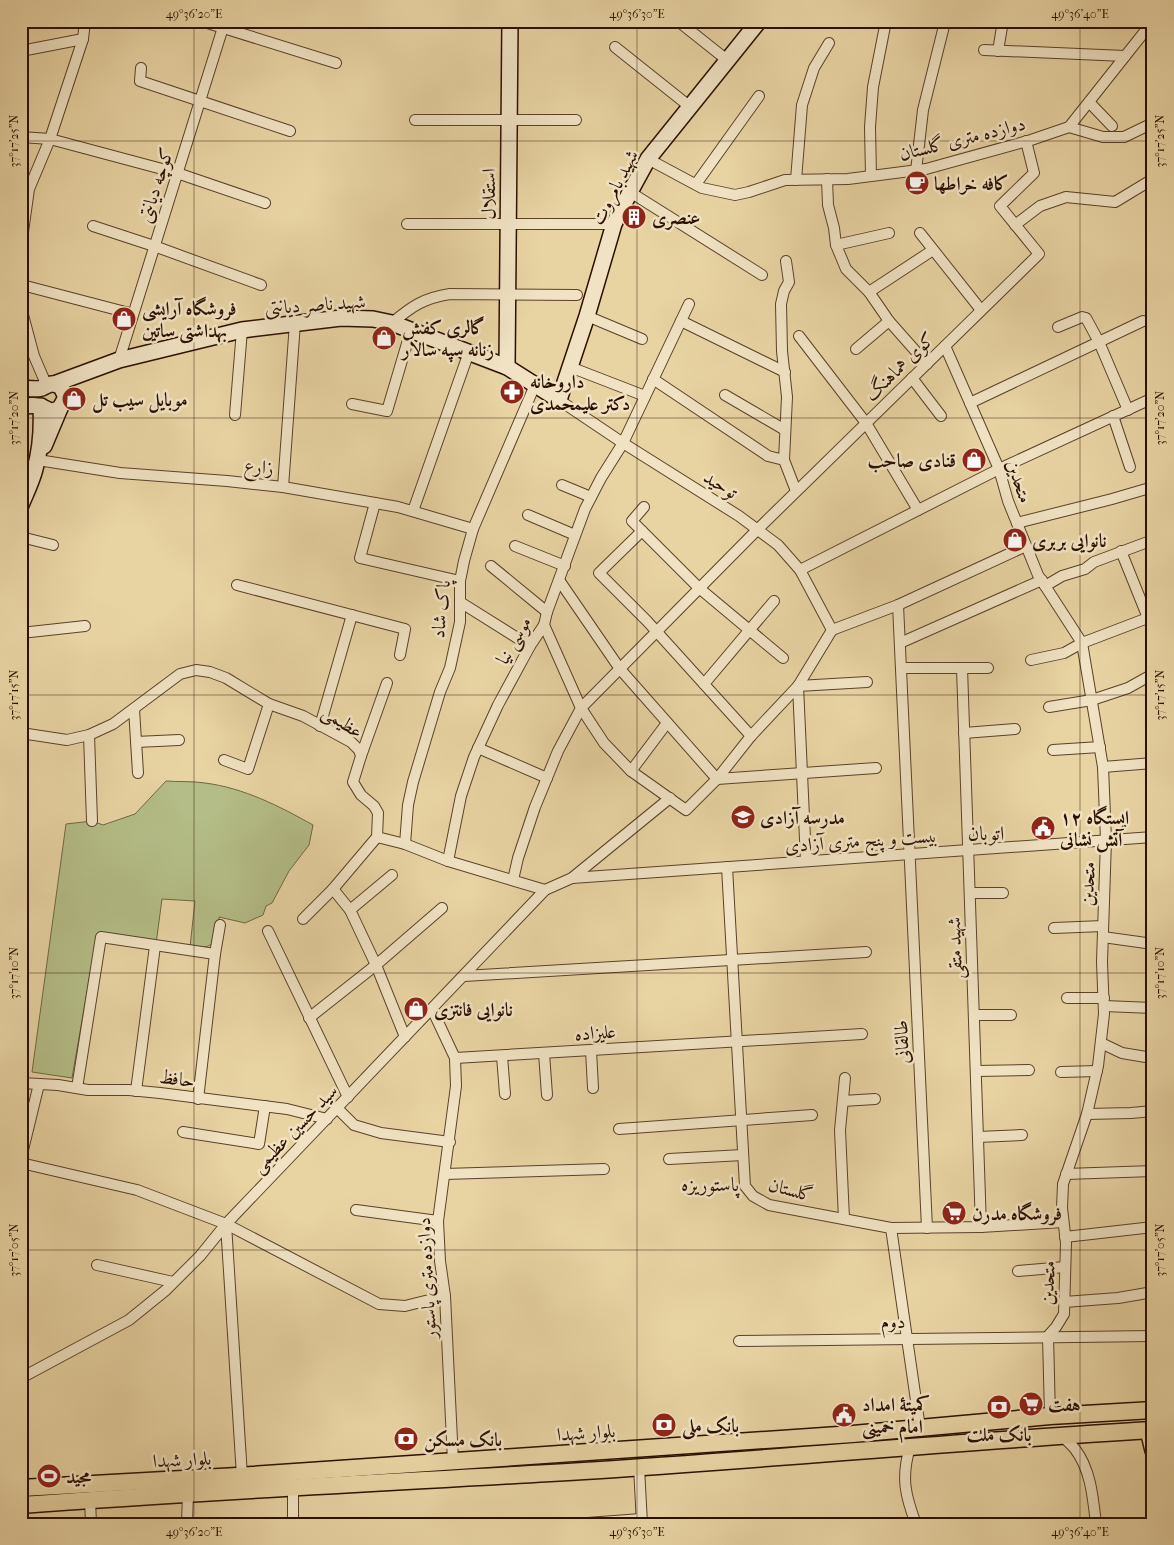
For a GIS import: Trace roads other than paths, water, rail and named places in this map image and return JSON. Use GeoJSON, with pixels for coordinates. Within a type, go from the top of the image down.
{"type":"FeatureCollection","features":[{"type":"Feature","properties":{"kind":"main road","name":"استقلال"},"geometry":{"type":"LineString","coordinates":[[507,367],[510,21]]}},
{"type":"Feature","properties":{"kind":"main road","name":"شهید بامروت"},"geometry":{"type":"LineString","coordinates":[[559,400],[587,316],[614,224],[630,192],[648,159],[759,21]]}},
{"type":"Feature","properties":{"kind":"main road","name":"شهید ناصر دیانتی"},"geometry":{"type":"LineString","coordinates":[[47,385],[118,360],[242,330],[341,318],[373,319],[392,322],[507,367],[559,400]]}},
{"type":"Feature","properties":{"kind":"main road","name":"شهید ناصر دیانتی"},"geometry":{"type":"LineString","coordinates":[[33,464],[46,443],[63,403],[91,370]]}},
{"type":"Feature","properties":{"kind":"main road"},"geometry":{"type":"LineString","coordinates":[[21,388],[47,385],[61,387],[63,403],[50,411],[41,406],[21,406]]}},
{"type":"Feature","properties":{"kind":"main road","name":"شهید ناصر دیانتی"},"geometry":{"type":"LineString","coordinates":[[21,506],[42,428],[41,406]]}},
{"type":"Feature","properties":{"kind":"main road","name":"بلوار شهدا"},"geometry":{"type":"LineString","coordinates":[[21,1488],[242,1476],[853,1434],[1050,1416],[1153,1410]]}},
{"type":"Feature","properties":{"kind":"main road"},"geometry":{"type":"LineString","coordinates":[[1150,1430],[1153,1451]]}},
{"type":"Feature","properties":{"kind":"main road","name":"بلوار شهدا"},"geometry":{"type":"LineString","coordinates":[[21,1505],[188,1492],[293,1488],[638,1467],[1150,1430]]}},
{"type":"Feature","properties":{"kind":"main road"},"geometry":{"type":"LineString","coordinates":[[853,1434],[849,1438],[848,1444],[850,1449],[855,1452]]}},
{"type":"Feature","properties":{"kind":"main road"},"geometry":{"type":"LineString","coordinates":[[815,1436],[824,1442],[822,1452],[817,1455]]}},
{"type":"Feature","properties":{"kind":"street"},"geometry":{"type":"LineString","coordinates":[[47,385],[34,356],[22,315],[22,239],[25,185],[50,139],[83,39],[85,21]]}},
{"type":"Feature","properties":{"kind":"street"},"geometry":{"type":"LineString","coordinates":[[201,21],[224,25],[336,63]]}},
{"type":"Feature","properties":{"kind":"street"},"geometry":{"type":"LineString","coordinates":[[678,21],[727,60]]}},
{"type":"Feature","properties":{"kind":"street"},"geometry":{"type":"LineString","coordinates":[[871,176],[870,127],[873,87],[886,21]]}},
{"type":"Feature","properties":{"kind":"street"},"geometry":{"type":"LineString","coordinates":[[998,51],[1003,21]]}},
{"type":"Feature","properties":{"kind":"street"},"geometry":{"type":"LineString","coordinates":[[1153,21],[1069,127],[1103,138],[1124,137],[1153,123]]}},
{"type":"Feature","properties":{"kind":"street"},"geometry":{"type":"LineString","coordinates":[[916,171],[923,110],[945,22]]}},
{"type":"Feature","properties":{"kind":"street","name":"کوچه دیانتی"},"geometry":{"type":"LineString","coordinates":[[118,360],[224,25]]}},
{"type":"Feature","properties":{"kind":"street"},"geometry":{"type":"LineString","coordinates":[[21,51],[83,39]]}},
{"type":"Feature","properties":{"kind":"street"},"geometry":{"type":"LineString","coordinates":[[796,180],[802,105],[814,68],[829,43]]}},
{"type":"Feature","properties":{"kind":"street"},"geometry":{"type":"LineString","coordinates":[[615,47],[689,106]]}},
{"type":"Feature","properties":{"kind":"street"},"geometry":{"type":"LineString","coordinates":[[984,50],[1125,56]]}},
{"type":"Feature","properties":{"kind":"street"},"geometry":{"type":"LineString","coordinates":[[141,68],[140,81],[290,131]]}},
{"type":"Feature","properties":{"kind":"street"},"geometry":{"type":"LineString","coordinates":[[696,184],[759,96]]}},
{"type":"Feature","properties":{"kind":"street"},"geometry":{"type":"LineString","coordinates":[[1088,102],[1112,126]]}},
{"type":"Feature","properties":{"kind":"street"},"geometry":{"type":"LineString","coordinates":[[415,120],[576,120]]}},
{"type":"Feature","properties":{"kind":"street","name":"دوازده متری گلستان"},"geometry":{"type":"LineString","coordinates":[[648,159],[702,188],[735,195],[785,180],[848,179],[926,169],[1069,127]]}},
{"type":"Feature","properties":{"kind":"street"},"geometry":{"type":"LineString","coordinates":[[21,136],[50,139],[177,173],[266,203]]}},
{"type":"Feature","properties":{"kind":"street"},"geometry":{"type":"LineString","coordinates":[[1026,141],[1034,173],[1000,206],[1015,225],[1040,206],[1066,197],[1116,202],[1153,180]]}},
{"type":"Feature","properties":{"kind":"street"},"geometry":{"type":"LineString","coordinates":[[827,179],[828,205],[836,245],[846,269],[869,292],[890,321],[927,364]]}},
{"type":"Feature","properties":{"kind":"street"},"geometry":{"type":"LineString","coordinates":[[630,192],[762,275]]}},
{"type":"Feature","properties":{"kind":"street"},"geometry":{"type":"LineString","coordinates":[[407,224],[614,224]]}},
{"type":"Feature","properties":{"kind":"street","name":"کوی هماهنگ"},"geometry":{"type":"LineString","coordinates":[[513,880],[518,858],[535,807],[558,751],[582,708],[796,491],[1039,254],[1015,225]]}},
{"type":"Feature","properties":{"kind":"street"},"geometry":{"type":"LineString","coordinates":[[93,226],[261,285]]}},
{"type":"Feature","properties":{"kind":"street"},"geometry":{"type":"LineString","coordinates":[[836,245],[889,233]]}},
{"type":"Feature","properties":{"kind":"street"},"geometry":{"type":"LineString","coordinates":[[920,234],[982,310]]}},
{"type":"Feature","properties":{"kind":"street"},"geometry":{"type":"LineString","coordinates":[[869,292],[933,250]]}},
{"type":"Feature","properties":{"kind":"street"},"geometry":{"type":"LineString","coordinates":[[786,261],[790,282],[784,290],[780,304],[782,351],[787,397],[784,460],[796,491]]}},
{"type":"Feature","properties":{"kind":"street"},"geometry":{"type":"LineString","coordinates":[[22,285],[133,314]]}},
{"type":"Feature","properties":{"kind":"street"},"geometry":{"type":"LineString","coordinates":[[392,322],[414,305],[433,296],[450,294],[577,294]]}},
{"type":"Feature","properties":{"kind":"street","name":"موسی نیا"},"geometry":{"type":"LineString","coordinates":[[448,861],[461,796],[478,748],[498,705],[544,624],[575,535],[591,497],[623,443],[689,304]]}},
{"type":"Feature","properties":{"kind":"street"},"geometry":{"type":"LineString","coordinates":[[587,316],[642,339]]}},
{"type":"Feature","properties":{"kind":"street"},"geometry":{"type":"LineString","coordinates":[[1058,327],[1082,317],[1086,318],[1099,342],[1128,410]]}},
{"type":"Feature","properties":{"kind":"street"},"geometry":{"type":"LineString","coordinates":[[681,321],[785,372]]}},
{"type":"Feature","properties":{"kind":"street"},"geometry":{"type":"LineString","coordinates":[[856,350],[890,321]]}},
{"type":"Feature","properties":{"kind":"street"},"geometry":{"type":"LineString","coordinates":[[970,403],[1143,321]]}},
{"type":"Feature","properties":{"kind":"street"},"geometry":{"type":"LineString","coordinates":[[283,487],[295,323]]}},
{"type":"Feature","properties":{"kind":"street"},"geometry":{"type":"LineString","coordinates":[[235,415],[242,330]]}},
{"type":"Feature","properties":{"kind":"street"},"geometry":{"type":"LineString","coordinates":[[352,404],[387,411],[411,330]]}},
{"type":"Feature","properties":{"kind":"street"},"geometry":{"type":"LineString","coordinates":[[799,336],[866,423],[918,510]]}},
{"type":"Feature","properties":{"kind":"street","name":"متحدین"},"geometry":{"type":"LineString","coordinates":[[946,346],[999,469],[1008,501],[1026,546],[1044,583],[1082,643],[1103,767],[1106,840],[1102,962],[1104,1002],[1101,1043],[1087,1114],[1063,1184],[1062,1208],[1065,1237],[1064,1314],[1056,1328],[1048,1336]]}},
{"type":"Feature","properties":{"kind":"street"},"geometry":{"type":"LineString","coordinates":[[413,511],[469,352]]}},
{"type":"Feature","properties":{"kind":"street"},"geometry":{"type":"LineString","coordinates":[[570,367],[645,396]]}},
{"type":"Feature","properties":{"kind":"street"},"geometry":{"type":"LineString","coordinates":[[912,378],[941,416]]}},
{"type":"Feature","properties":{"kind":"street"},"geometry":{"type":"LineString","coordinates":[[653,379],[768,456],[784,460]]}},
{"type":"Feature","properties":{"kind":"street","name":"پاک شاد"},"geometry":{"type":"LineString","coordinates":[[405,844],[408,805],[413,782],[440,692],[450,668],[460,622],[460,581],[464,561],[474,529],[535,385]]}},
{"type":"Feature","properties":{"kind":"street"},"geometry":{"type":"LineString","coordinates":[[725,395],[785,430]]}},
{"type":"Feature","properties":{"kind":"street"},"geometry":{"type":"LineString","coordinates":[[800,570],[999,469],[1153,398]]}},
{"type":"Feature","properties":{"kind":"street","name":"توحید"},"geometry":{"type":"LineString","coordinates":[[559,400],[739,516],[778,545],[800,570],[832,630]]}},
{"type":"Feature","properties":{"kind":"street"},"geometry":{"type":"LineString","coordinates":[[1113,416],[1130,467]]}},
{"type":"Feature","properties":{"kind":"street","name":"زارع"},"geometry":{"type":"LineString","coordinates":[[33,464],[283,487],[413,511],[474,529]]}},
{"type":"Feature","properties":{"kind":"street"},"geometry":{"type":"LineString","coordinates":[[562,485],[591,497]]}},
{"type":"Feature","properties":{"kind":"street"},"geometry":{"type":"LineString","coordinates":[[1017,523],[1153,487]]}},
{"type":"Feature","properties":{"kind":"street"},"geometry":{"type":"LineString","coordinates":[[374,503],[360,558],[460,581]]}},
{"type":"Feature","properties":{"kind":"street"},"geometry":{"type":"LineString","coordinates":[[644,507],[632,520],[642,531],[699,588],[783,658]]}},
{"type":"Feature","properties":{"kind":"street"},"geometry":{"type":"LineString","coordinates":[[528,515],[575,535]]}},
{"type":"Feature","properties":{"kind":"street"},"geometry":{"type":"LineString","coordinates":[[642,531],[599,573],[751,736]]}},
{"type":"Feature","properties":{"kind":"street"},"geometry":{"type":"LineString","coordinates":[[21,537],[54,545]]}},
{"type":"Feature","properties":{"kind":"street"},"geometry":{"type":"LineString","coordinates":[[900,643],[1044,583],[1084,569],[1094,562],[1153,540]]}},
{"type":"Feature","properties":{"kind":"street"},"geometry":{"type":"LineString","coordinates":[[515,546],[565,566]]}},
{"type":"Feature","properties":{"kind":"street"},"geometry":{"type":"LineString","coordinates":[[544,624],[582,708],[604,743],[631,771],[686,810],[717,779],[751,736],[798,686],[832,630],[898,605],[1026,546]]}},
{"type":"Feature","properties":{"kind":"street"},"geometry":{"type":"LineString","coordinates":[[1031,660],[1064,654],[1082,643],[1150,617],[1121,552]]}},
{"type":"Feature","properties":{"kind":"street"},"geometry":{"type":"LineString","coordinates":[[491,566],[548,612]]}},
{"type":"Feature","properties":{"kind":"street"},"geometry":{"type":"LineString","coordinates":[[559,580],[620,669],[717,779]]}},
{"type":"Feature","properties":{"kind":"street"},"geometry":{"type":"LineString","coordinates":[[237,585],[405,629],[400,655]]}},
{"type":"Feature","properties":{"kind":"street"},"geometry":{"type":"LineString","coordinates":[[704,684],[774,601]]}},
{"type":"Feature","properties":{"kind":"street"},"geometry":{"type":"LineString","coordinates":[[460,602],[530,646]]}},
{"type":"Feature","properties":{"kind":"street","name":"طالقانی"},"geometry":{"type":"LineString","coordinates":[[898,605],[927,1228]]}},
{"type":"Feature","properties":{"kind":"street"},"geometry":{"type":"LineString","coordinates":[[320,726],[352,615]]}},
{"type":"Feature","properties":{"kind":"street"},"geometry":{"type":"LineString","coordinates":[[21,633],[85,626]]}},
{"type":"Feature","properties":{"kind":"street"},"geometry":{"type":"LineString","coordinates":[[901,668],[988,668]]}},
{"type":"Feature","properties":{"kind":"street","name":"شهید متقی"},"geometry":{"type":"LineString","coordinates":[[962,668],[981,1227]]}},
{"type":"Feature","properties":{"kind":"street","name":"عظیمی"},"geometry":{"type":"LineString","coordinates":[[134,709],[180,674],[196,670],[210,672],[226,678],[269,704],[303,716],[351,742],[359,750],[361,756],[352,782],[378,813],[377,837]]}},
{"type":"Feature","properties":{"kind":"street"},"geometry":{"type":"LineString","coordinates":[[1049,707],[1092,700],[1128,688],[1153,674]]}},
{"type":"Feature","properties":{"kind":"street"},"geometry":{"type":"LineString","coordinates":[[798,686],[867,682]]}},
{"type":"Feature","properties":{"kind":"street"},"geometry":{"type":"LineString","coordinates":[[361,756],[387,684]]}},
{"type":"Feature","properties":{"kind":"street"},"geometry":{"type":"LineString","coordinates":[[798,686],[806,861]]}},
{"type":"Feature","properties":{"kind":"street"},"geometry":{"type":"LineString","coordinates":[[224,760],[248,769],[269,704]]}},
{"type":"Feature","properties":{"kind":"street"},"geometry":{"type":"LineString","coordinates":[[21,733],[68,740],[89,735],[113,724],[134,709]]}},
{"type":"Feature","properties":{"kind":"street"},"geometry":{"type":"LineString","coordinates":[[134,709],[138,773]]}},
{"type":"Feature","properties":{"kind":"street"},"geometry":{"type":"LineString","coordinates":[[631,771],[667,723]]}},
{"type":"Feature","properties":{"kind":"street"},"geometry":{"type":"LineString","coordinates":[[964,732],[1016,729]]}},
{"type":"Feature","properties":{"kind":"street"},"geometry":{"type":"LineString","coordinates":[[89,735],[92,821]]}},
{"type":"Feature","properties":{"kind":"street"},"geometry":{"type":"LineString","coordinates":[[136,742],[179,740]]}},
{"type":"Feature","properties":{"kind":"street"},"geometry":{"type":"LineString","coordinates":[[1053,750],[1100,746]]}},
{"type":"Feature","properties":{"kind":"street"},"geometry":{"type":"LineString","coordinates":[[478,748],[547,778]]}},
{"type":"Feature","properties":{"kind":"street"},"geometry":{"type":"LineString","coordinates":[[1103,767],[1153,763]]}},
{"type":"Feature","properties":{"kind":"street"},"geometry":{"type":"LineString","coordinates":[[717,779],[876,768]]}},
{"type":"Feature","properties":{"kind":"street"},"geometry":{"type":"LineString","coordinates":[[572,878],[670,798]]}},
{"type":"Feature","properties":{"kind":"street"},"geometry":{"type":"LineString","coordinates":[[303,919],[333,889],[377,837],[405,844],[448,861],[545,890]]}},
{"type":"Feature","properties":{"kind":"street","name":"بیست و پنج متری آزادی"},"geometry":{"type":"LineString","coordinates":[[572,878],[1153,837]]}},
{"type":"Feature","properties":{"kind":"street","name":"گلستان"},"geometry":{"type":"LineString","coordinates":[[727,867],[745,1186],[753,1196],[769,1205],[891,1228],[981,1227],[1063,1222]]}},
{"type":"Feature","properties":{"kind":"street"},"geometry":{"type":"LineString","coordinates":[[350,910],[392,875]]}},
{"type":"Feature","properties":{"kind":"street","name":"سید حسین عظیمی"},"geometry":{"type":"LineString","coordinates":[[21,1378],[129,1320],[173,1282],[200,1256],[226,1224],[545,890],[572,878]]}},
{"type":"Feature","properties":{"kind":"street"},"geometry":{"type":"LineString","coordinates":[[333,889],[350,910],[376,965],[405,1037]]}},
{"type":"Feature","properties":{"kind":"street"},"geometry":{"type":"LineString","coordinates":[[970,893],[1002,893]]}},
{"type":"Feature","properties":{"kind":"street"},"geometry":{"type":"LineString","coordinates":[[309,1018],[376,965],[442,908]]}},
{"type":"Feature","properties":{"kind":"street"},"geometry":{"type":"LineString","coordinates":[[198,1099],[220,925]]}},
{"type":"Feature","properties":{"kind":"street"},"geometry":{"type":"LineString","coordinates":[[1054,928],[1103,926]]}},
{"type":"Feature","properties":{"kind":"street"},"geometry":{"type":"LineString","coordinates":[[268,931],[348,1097]]}},
{"type":"Feature","properties":{"kind":"street"},"geometry":{"type":"LineString","coordinates":[[77,1088],[100,937],[215,954]]}},
{"type":"Feature","properties":{"kind":"street"},"geometry":{"type":"LineString","coordinates":[[1103,937],[1153,944]]}},
{"type":"Feature","properties":{"kind":"street"},"geometry":{"type":"LineString","coordinates":[[136,1091],[155,946]]}},
{"type":"Feature","properties":{"kind":"street"},"geometry":{"type":"LineString","coordinates":[[464,976],[866,952]]}},
{"type":"Feature","properties":{"kind":"street"},"geometry":{"type":"LineString","coordinates":[[1067,998],[1153,1008]]}},
{"type":"Feature","properties":{"kind":"street","name":"دوازده متری پاستور"},"geometry":{"type":"LineString","coordinates":[[432,1009],[455,1058],[456,1086],[438,1221],[440,1261],[445,1296],[453,1461]]}},
{"type":"Feature","properties":{"kind":"street"},"geometry":{"type":"LineString","coordinates":[[974,1015],[1011,1015]]}},
{"type":"Feature","properties":{"kind":"street","name":"علیزاده"},"geometry":{"type":"LineString","coordinates":[[455,1058],[862,1034]]}},
{"type":"Feature","properties":{"kind":"street"},"geometry":{"type":"LineString","coordinates":[[1101,1043],[1122,1053],[1146,1057]]}},
{"type":"Feature","properties":{"kind":"street"},"geometry":{"type":"LineString","coordinates":[[591,1050],[593,1088]]}},
{"type":"Feature","properties":{"kind":"street"},"geometry":{"type":"LineString","coordinates":[[544,1053],[547,1095]]}},
{"type":"Feature","properties":{"kind":"street"},"geometry":{"type":"LineString","coordinates":[[502,1056],[505,1094]]}},
{"type":"Feature","properties":{"kind":"street"},"geometry":{"type":"LineString","coordinates":[[976,1071],[1029,1070]]}},
{"type":"Feature","properties":{"kind":"street"},"geometry":{"type":"LineString","coordinates":[[1061,1072],[1097,1071]]}},
{"type":"Feature","properties":{"kind":"street"},"geometry":{"type":"LineString","coordinates":[[844,1219],[840,1130],[845,1078]]}},
{"type":"Feature","properties":{"kind":"street","name":"حافظ"},"geometry":{"type":"LineString","coordinates":[[21,1083],[136,1091],[265,1106],[327,1119]]}},
{"type":"Feature","properties":{"kind":"street"},"geometry":{"type":"LineString","coordinates":[[21,1158],[39,1084]]}},
{"type":"Feature","properties":{"kind":"street"},"geometry":{"type":"LineString","coordinates":[[843,1101],[875,1100]]}},
{"type":"Feature","properties":{"kind":"street"},"geometry":{"type":"LineString","coordinates":[[183,1132],[259,1144],[265,1106]]}},
{"type":"Feature","properties":{"kind":"street"},"geometry":{"type":"LineString","coordinates":[[337,1108],[354,1125],[381,1133],[450,1142]]}},
{"type":"Feature","properties":{"kind":"street"},"geometry":{"type":"LineString","coordinates":[[1087,1114],[1131,1114],[1153,1111]]}},
{"type":"Feature","properties":{"kind":"street"},"geometry":{"type":"LineString","coordinates":[[619,1129],[812,1115]]}},
{"type":"Feature","properties":{"kind":"street"},"geometry":{"type":"LineString","coordinates":[[978,1137],[1022,1135]]}},
{"type":"Feature","properties":{"kind":"street"},"geometry":{"type":"LineString","coordinates":[[669,1159],[743,1155]]}},
{"type":"Feature","properties":{"kind":"street"},"geometry":{"type":"LineString","coordinates":[[21,1164],[137,1190],[226,1224],[379,1304],[405,1306],[445,1296]]}},
{"type":"Feature","properties":{"kind":"street"},"geometry":{"type":"LineString","coordinates":[[445,1174],[604,1169]]}},
{"type":"Feature","properties":{"kind":"street"},"geometry":{"type":"LineString","coordinates":[[1066,1174],[1153,1171]]}},
{"type":"Feature","properties":{"kind":"street"},"geometry":{"type":"LineString","coordinates":[[356,1210],[438,1221]]}},
{"type":"Feature","properties":{"kind":"street"},"geometry":{"type":"LineString","coordinates":[[226,1224],[242,1476]]}},
{"type":"Feature","properties":{"kind":"street"},"geometry":{"type":"LineString","coordinates":[[1065,1237],[1153,1226]]}},
{"type":"Feature","properties":{"kind":"street"},"geometry":{"type":"LineString","coordinates":[[891,1228],[920,1428]]}},
{"type":"Feature","properties":{"kind":"street"},"geometry":{"type":"LineString","coordinates":[[97,1265],[173,1282]]}},
{"type":"Feature","properties":{"kind":"street"},"geometry":{"type":"LineString","coordinates":[[1018,1271],[1065,1267]]}},
{"type":"Feature","properties":{"kind":"street"},"geometry":{"type":"LineString","coordinates":[[1064,1302],[1118,1298],[1153,1292]]}},
{"type":"Feature","properties":{"kind":"street"},"geometry":{"type":"LineString","coordinates":[[1048,1336],[1050,1416]]}},
{"type":"Feature","properties":{"kind":"street","name":"دوم"},"geometry":{"type":"LineString","coordinates":[[739,1341],[1153,1336]]}},
{"type":"Feature","properties":{"kind":"street"},"geometry":{"type":"LineString","coordinates":[[1061,1435],[1075,1448],[1087,1470],[1093,1493],[1096,1524]]}},
{"type":"Feature","properties":{"kind":"street"},"geometry":{"type":"LineString","coordinates":[[910,1447],[905,1462],[904,1485],[916,1524]]}},
{"type":"Feature","properties":{"kind":"street"},"geometry":{"type":"LineString","coordinates":[[574,1524],[642,1521],[638,1467]]}},
{"type":"Feature","properties":{"kind":"street"},"geometry":{"type":"LineString","coordinates":[[293,1488],[293,1524]]}},
{"type":"Feature","properties":{"kind":"street"},"geometry":{"type":"LineString","coordinates":[[187,1524],[188,1492]]}},
{"type":"Feature","properties":{"kind":"street"},"geometry":{"type":"LineString","coordinates":[[90,1500],[91,1524]]}},
{"type":"Feature","properties":{"kind":"place","name":"کافه خراطها"},"geometry":{"type":"Point","coordinates":[917,183]}},
{"type":"Feature","properties":{"kind":"place","name":"عنصری"},"geometry":{"type":"Point","coordinates":[634,217]}},
{"type":"Feature","properties":{"kind":"place","name":"فروشگاه آرایشی بهداشتی ساتین"},"geometry":{"type":"Point","coordinates":[124,319]}},
{"type":"Feature","properties":{"kind":"place","name":"گالری کفش زنانه سپه سالار"},"geometry":{"type":"Point","coordinates":[384,338]}},
{"type":"Feature","properties":{"kind":"place","name":"داروخانه دکتر علیمحمدی"},"geometry":{"type":"Point","coordinates":[512,392]}},
{"type":"Feature","properties":{"kind":"place","name":"موبایل سیب تل"},"geometry":{"type":"Point","coordinates":[74,399]}},
{"type":"Feature","properties":{"kind":"place","name":"قنادی صاحب"},"geometry":{"type":"Point","coordinates":[974,460]}},
{"type":"Feature","properties":{"kind":"place","name":"نانوایی بربری"},"geometry":{"type":"Point","coordinates":[1015,540]}},
{"type":"Feature","properties":{"kind":"place","name":"مدرسه آزادی"},"geometry":{"type":"Point","coordinates":[743,817]}},
{"type":"Feature","properties":{"kind":"place","name":"ایستگاه ۱۲ آتش نشانی"},"geometry":{"type":"Point","coordinates":[1043,828]}},
{"type":"Feature","properties":{"kind":"place","name":"نانوایی فانتزی"},"geometry":{"type":"Point","coordinates":[416,1009]}},
{"type":"Feature","properties":{"kind":"place","name":"فروشگاه مدرن"},"geometry":{"type":"Point","coordinates":[954,1213]}},
{"type":"Feature","properties":{"kind":"place","name":"هفت"},"geometry":{"type":"Point","coordinates":[1031,1404]}},
{"type":"Feature","properties":{"kind":"place","name":"بانک ملت"},"geometry":{"type":"Point","coordinates":[999,1407]}},
{"type":"Feature","properties":{"kind":"place","name":"کمیتهٔ امداد امام خمینی"},"geometry":{"type":"Point","coordinates":[844,1415]}},
{"type":"Feature","properties":{"kind":"place","name":"بانک ملی"},"geometry":{"type":"Point","coordinates":[664,1425]}},
{"type":"Feature","properties":{"kind":"place","name":"بانک مسکن"},"geometry":{"type":"Point","coordinates":[406,1439]}},
{"type":"Feature","properties":{"kind":"place","name":"مجید"},"geometry":{"type":"Point","coordinates":[49,1476]}},
{"type":"Feature","properties":{"kind":"district","name":"اتوبان"},"geometry":{"type":"Point","coordinates":[986,833]}},
{"type":"Feature","properties":{"kind":"district","name":"پاستوریزه"},"geometry":{"type":"Point","coordinates":[710,1184]}}]}
